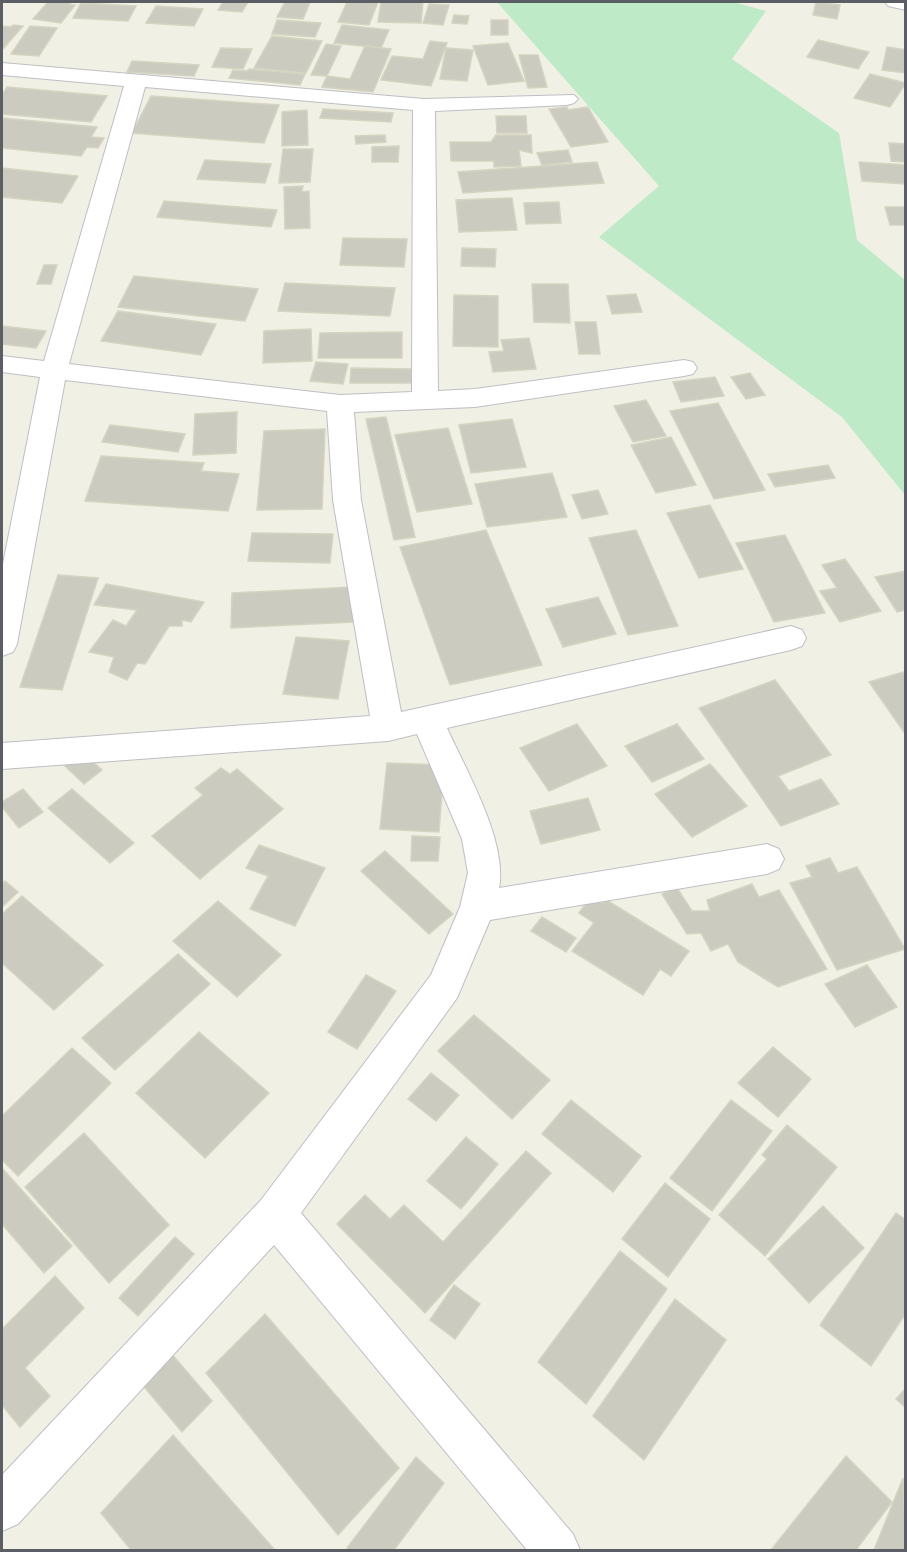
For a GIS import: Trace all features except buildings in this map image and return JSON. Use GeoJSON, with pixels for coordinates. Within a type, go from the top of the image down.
{"type":"FeatureCollection","features":[{"type":"Feature","properties":{"kind":"street"},"geometry":{"type":"LineString","coordinates":[[895,2],[906,4]]}},
{"type":"Feature","properties":{"kind":"street"},"geometry":{"type":"LineString","coordinates":[[2,69],[424,105],[567,99]]}},
{"type":"Feature","properties":{"kind":"street"},"geometry":{"type":"LineString","coordinates":[[2,644],[54,371],[136,82]]}},
{"type":"Feature","properties":{"kind":"street"},"geometry":{"type":"LineString","coordinates":[[424,105],[425,401]]}},
{"type":"Feature","properties":{"kind":"street"},"geometry":{"type":"LineString","coordinates":[[2,364],[340,404],[475,398],[684,368]]}},
{"type":"Feature","properties":{"kind":"street"},"geometry":{"type":"LineString","coordinates":[[340,404],[347,500],[388,728]]}},
{"type":"Feature","properties":{"kind":"street"},"geometry":{"type":"LineString","coordinates":[[2,756],[388,728],[791,638]]}},
{"type":"Feature","properties":{"kind":"street"},"geometry":{"type":"LineString","coordinates":[[2,1508],[274,1214],[444,986],[478,907],[485,873],[479,838],[427,719]]}},
{"type":"Feature","properties":{"kind":"street"},"geometry":{"type":"LineString","coordinates":[[478,907],[767,859]]}},
{"type":"Feature","properties":{"kind":"street"},"geometry":{"type":"LineString","coordinates":[[274,1214],[557,1551]]}},
{"type":"Feature","properties":{"kind":"green space"},"geometry":{"type":"Polygon","coordinates":[[[497,2],[733,2],[766,11],[732,59],[839,133],[857,240],[905,280],[905,495],[842,417],[599,237],[659,186],[497,2]]]}}]}
